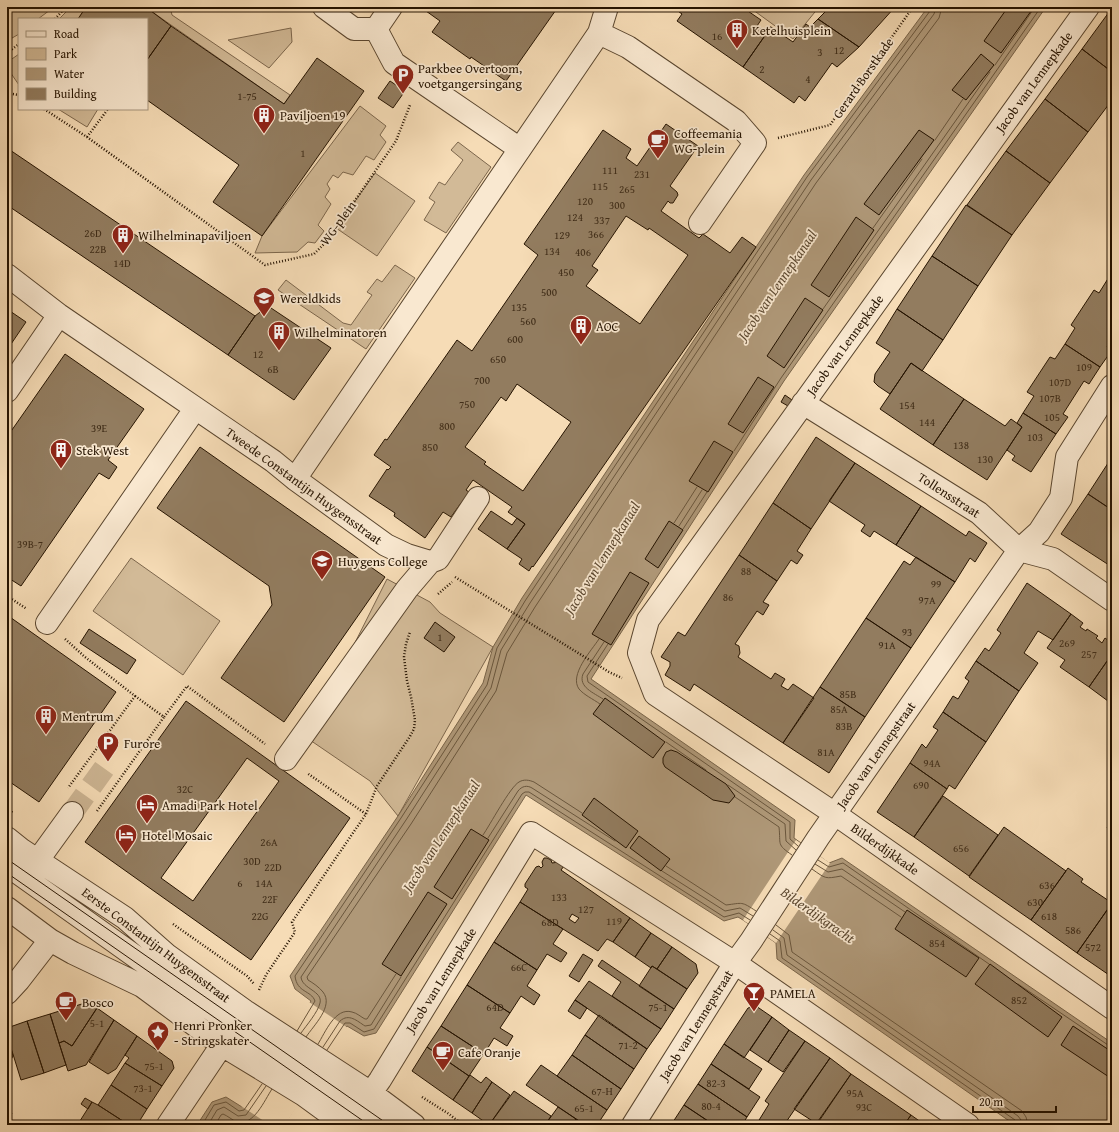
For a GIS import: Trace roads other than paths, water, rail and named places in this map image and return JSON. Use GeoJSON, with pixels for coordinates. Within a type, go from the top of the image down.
{"type":"FeatureCollection","features":[{"type":"Feature","properties":{"kind":"street"},"geometry":{"type":"LineString","coordinates":[[324,7],[354,28],[376,29]]}},
{"type":"Feature","properties":{"kind":"street"},"geometry":{"type":"LineString","coordinates":[[376,29],[392,7]]}},
{"type":"Feature","properties":{"kind":"street"},"geometry":{"type":"LineString","coordinates":[[295,479],[599,33],[607,7]]}},
{"type":"Feature","properties":{"kind":"street","name":"Jacob van Lennepkade"},"geometry":{"type":"LineString","coordinates":[[655,694],[639,653],[648,620],[1088,7]]}},
{"type":"Feature","properties":{"kind":"street"},"geometry":{"type":"LineString","coordinates":[[376,29],[394,63],[520,149]]}},
{"type":"Feature","properties":{"kind":"street"},"geometry":{"type":"LineString","coordinates":[[599,33],[628,47],[736,121],[755,143],[700,223]]}},
{"type":"Feature","properties":{"kind":"street","name":"Tweede Constantijn Huygensstraat"},"geometry":{"type":"LineString","coordinates":[[7,275],[59,315],[273,461],[295,479],[386,545],[407,555],[430,562]]}},
{"type":"Feature","properties":{"kind":"street"},"geometry":{"type":"LineString","coordinates":[[7,391],[59,315]]}},
{"type":"Feature","properties":{"kind":"street","name":"Jacob van Lennepstraat"},"geometry":{"type":"LineString","coordinates":[[633,1125],[735,963],[818,838],[1018,550],[1039,532],[1061,498],[1067,457],[1112,386]]}},
{"type":"Feature","properties":{"kind":"street","name":"Tollensstraat"},"geometry":{"type":"LineString","coordinates":[[803,403],[979,513],[1018,550],[1053,559],[1112,600]]}},
{"type":"Feature","properties":{"kind":"street"},"geometry":{"type":"LineString","coordinates":[[48,623],[195,409]]}},
{"type":"Feature","properties":{"kind":"street"},"geometry":{"type":"LineString","coordinates":[[286,759],[407,590],[430,562],[438,559],[478,498]]}},
{"type":"Feature","properties":{"kind":"street","name":"Bilderdijkkade"},"geometry":{"type":"LineString","coordinates":[[655,694],[835,814],[1112,1008]]}},
{"type":"Feature","properties":{"kind":"street"},"geometry":{"type":"LineString","coordinates":[[10,871],[38,860],[72,813]]}},
{"type":"Feature","properties":{"kind":"street","name":"Jacob van Lennepkade"},"geometry":{"type":"LineString","coordinates":[[356,1113],[531,833],[735,963]]}},
{"type":"Feature","properties":{"kind":"street","name":"Eerste Constantijn Huygensstraat"},"geometry":{"type":"LineString","coordinates":[[7,838],[125,918],[240,1018],[275,1054]]}},
{"type":"Feature","properties":{"kind":"street","name":"Eerste Constantijn Huygensstraat"},"geometry":{"type":"LineString","coordinates":[[10,871],[240,1018]]}},
{"type":"Feature","properties":{"kind":"street"},"geometry":{"type":"LineString","coordinates":[[7,908],[50,940],[74,954],[142,986],[222,1045],[275,1054],[314,1080],[356,1113],[380,1125]]}},
{"type":"Feature","properties":{"kind":"street"},"geometry":{"type":"LineString","coordinates":[[7,993],[50,940]]}},
{"type":"Feature","properties":{"kind":"street"},"geometry":{"type":"LineString","coordinates":[[735,963],[968,1125]]}},
{"type":"Feature","properties":{"kind":"street"},"geometry":{"type":"LineString","coordinates":[[168,1125],[240,1018]]}},
{"type":"Feature","properties":{"kind":"street"},"geometry":{"type":"LineString","coordinates":[[275,1054],[314,1080]]}},
{"type":"Feature","properties":{"kind":"street"},"geometry":{"type":"LineString","coordinates":[[356,1113],[414,1125]]}},
{"type":"Feature","properties":{"kind":"water"},"geometry":{"type":"Polygon","coordinates":[[[928,7],[1046,7],[784,381],[591,679],[795,820],[794,838],[829,863],[842,858],[1112,1043],[1112,1125],[1015,1125],[777,959],[776,943],[743,920],[738,917],[724,921],[526,795],[376,1033],[364,1036],[347,1026],[284,1125],[197,1125],[212,1102],[226,1097],[242,1107],[311,1001],[295,989],[290,976],[398,816],[483,683],[493,647],[522,598],[804,175],[928,7]]]}},
{"type":"Feature","properties":{"kind":"tunnel"},"geometry":{"type":"LineString","coordinates":[[72,813],[108,763]]}},
{"type":"Feature","properties":{"kind":"tram line"},"geometry":{"type":"LineString","coordinates":[[7,859],[389,1125]]}},
{"type":"Feature","properties":{"kind":"tram line"},"geometry":{"type":"LineString","coordinates":[[7,873],[369,1125]]}},
{"type":"Feature","properties":{"kind":"place","name":"Ketelhuisplein"},"geometry":{"type":"Point","coordinates":[737,50]}},
{"type":"Feature","properties":{"kind":"place","name":"Parkbee Overtoom, voetgangersingang"},"geometry":{"type":"Point","coordinates":[403,94]}},
{"type":"Feature","properties":{"kind":"place","name":"Paviljoen 19"},"geometry":{"type":"Point","coordinates":[264,134]}},
{"type":"Feature","properties":{"kind":"place","name":"Coffeemania WG-plein"},"geometry":{"type":"Point","coordinates":[658,160]}},
{"type":"Feature","properties":{"kind":"place","name":"Wilhelminapaviljoen"},"geometry":{"type":"Point","coordinates":[123,254]}},
{"type":"Feature","properties":{"kind":"place","name":"Wereldkids"},"geometry":{"type":"Point","coordinates":[264,318]}},
{"type":"Feature","properties":{"kind":"place","name":"AOC"},"geometry":{"type":"Point","coordinates":[581,346]}},
{"type":"Feature","properties":{"kind":"place","name":"Wilhelminatoren"},"geometry":{"type":"Point","coordinates":[279,352]}},
{"type":"Feature","properties":{"kind":"place","name":"Stek West"},"geometry":{"type":"Point","coordinates":[61,470]}},
{"type":"Feature","properties":{"kind":"place","name":"Huygens College"},"geometry":{"type":"Point","coordinates":[322,580]}},
{"type":"Feature","properties":{"kind":"place","name":"Mentrum"},"geometry":{"type":"Point","coordinates":[46,736]}},
{"type":"Feature","properties":{"kind":"place","name":"Furore"},"geometry":{"type":"Point","coordinates":[108,762]}},
{"type":"Feature","properties":{"kind":"place","name":"Amadi Park Hotel"},"geometry":{"type":"Point","coordinates":[147,824]}},
{"type":"Feature","properties":{"kind":"place","name":"Hotel Mosaic"},"geometry":{"type":"Point","coordinates":[126,854]}},
{"type":"Feature","properties":{"kind":"place","name":"PAMELA"},"geometry":{"type":"Point","coordinates":[754,1012]}},
{"type":"Feature","properties":{"kind":"place","name":"Bosco"},"geometry":{"type":"Point","coordinates":[66,1022]}},
{"type":"Feature","properties":{"kind":"place","name":"Henri Pronker - Stringskater"},"geometry":{"type":"Point","coordinates":[158,1052]}},
{"type":"Feature","properties":{"kind":"place","name":"Cafe Oranje"},"geometry":{"type":"Point","coordinates":[443,1072]}},
{"type":"Feature","properties":{"kind":"water label","name":"Jacob van Lennepkanaal"},"geometry":{"type":"Point","coordinates":[777,285]}},
{"type":"Feature","properties":{"kind":"water label","name":"Jacob van Lennepkanaal"},"geometry":{"type":"Point","coordinates":[602,558]}},
{"type":"Feature","properties":{"kind":"water label","name":"Jacob van Lennepkanaal"},"geometry":{"type":"Point","coordinates":[441,836]}},
{"type":"Feature","properties":{"kind":"water label","name":"Bilderdijkgracht"},"geometry":{"type":"Point","coordinates":[818,915]}}]}
